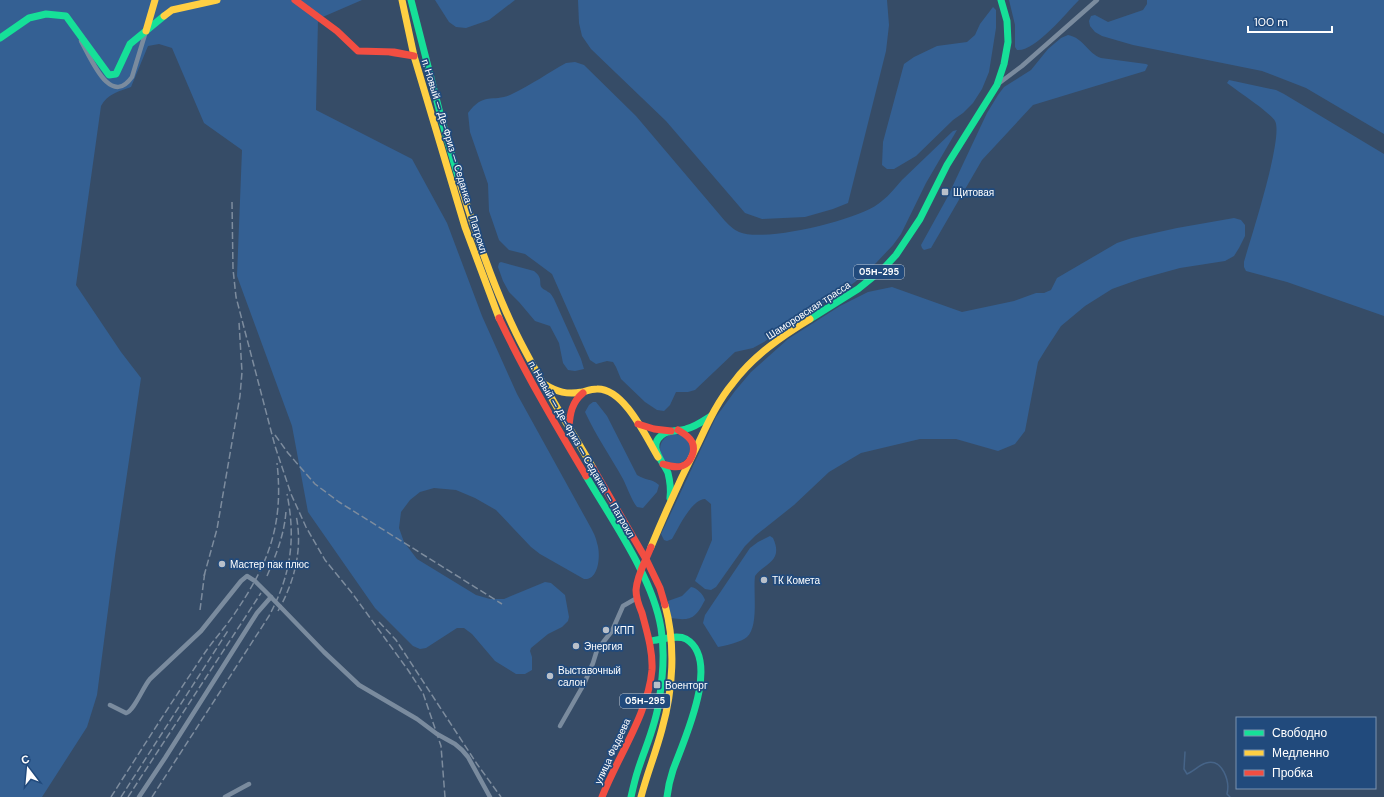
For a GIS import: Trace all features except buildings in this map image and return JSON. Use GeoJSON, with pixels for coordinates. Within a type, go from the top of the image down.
{"type":"FeatureCollection","features":[{"type":"Feature","properties":{"kind":"main road"},"geometry":{"type":"LineString","coordinates":[[146,32],[155,0]]}},
{"type":"Feature","properties":{"kind":"main road"},"geometry":{"type":"LineString","coordinates":[[0,38],[29,18],[46,14],[66,16],[80,33],[109,75],[116,74],[130,44],[172,10],[217,0]]}},
{"type":"Feature","properties":{"kind":"main road"},"geometry":{"type":"LineString","coordinates":[[295,0],[336,31],[358,51],[389,52],[414,56]]}},
{"type":"Feature","properties":{"kind":"main road","name":"п. Новый — Де-Фриз — Седанка — Патрокл"},"geometry":{"type":"LineString","coordinates":[[402,0],[414,56],[464,227],[496,311],[514,350],[545,407],[619,531],[642,573],[653,599],[661,628],[663,661],[659,702],[631,797]]}},
{"type":"Feature","properties":{"kind":"main road","name":"п. Новый — Де-Фриз — Седанка — Патрокл"},"geometry":{"type":"LineString","coordinates":[[411,0],[437,101],[473,224],[510,318],[522,346],[651,568],[662,594],[669,626],[671,661],[670,683],[662,729],[641,797]]}},
{"type":"Feature","properties":{"kind":"main road","name":"Шаморовская трасса"},"geometry":{"type":"LineString","coordinates":[[638,598],[636,590],[640,571],[669,502],[713,414],[733,382],[770,346],[798,326],[858,289],[884,268],[896,255],[920,219],[947,165],[997,85],[1005,58],[1008,35],[1006,14],[1001,0]]}},
{"type":"Feature","properties":{"kind":"main road"},"geometry":{"type":"LineString","coordinates":[[543,383],[555,391],[565,394],[601,390],[612,393],[619,398],[638,424],[658,457]]}},
{"type":"Feature","properties":{"kind":"main road"},"geometry":{"type":"LineString","coordinates":[[569,427],[571,405],[579,396],[586,392]]}},
{"type":"Feature","properties":{"kind":"main road","name":"05Н-295"},"geometry":{"type":"LineString","coordinates":[[638,424],[654,429],[674,430],[695,426],[713,414]]}},
{"type":"Feature","properties":{"kind":"main road"},"geometry":{"type":"LineString","coordinates":[[664,464],[671,468],[680,467],[687,463],[692,457],[694,450],[690,437],[684,433],[674,430]]}},
{"type":"Feature","properties":{"kind":"main road","name":"05Н-295"},"geometry":{"type":"LineString","coordinates":[[669,502],[671,496],[670,484],[664,464],[658,457],[656,446],[661,436],[674,430]]}},
{"type":"Feature","properties":{"kind":"main road","name":"улица Фадеева"},"geometry":{"type":"LineString","coordinates":[[602,797],[638,719],[648,693],[652,669],[650,641],[638,598]]}},
{"type":"Feature","properties":{"kind":"main road"},"geometry":{"type":"LineString","coordinates":[[650,641],[682,638],[690,641],[698,652],[701,670],[694,710],[672,771],[667,797]]}},
{"type":"Feature","properties":{"kind":"street"},"geometry":{"type":"LineString","coordinates":[[997,85],[1022,66],[1097,0]]}},
{"type":"Feature","properties":{"kind":"street"},"geometry":{"type":"LineString","coordinates":[[56,17],[68,23],[75,31],[105,82],[117,88],[121,88],[128,83],[132,77],[146,32]]}},
{"type":"Feature","properties":{"kind":"street"},"geometry":{"type":"LineString","coordinates":[[110,705],[126,713],[131,710],[145,684],[201,631],[241,581],[247,576],[255,581],[324,652],[359,685],[417,719],[462,750],[468,757],[490,797]]}},
{"type":"Feature","properties":{"kind":"street"},"geometry":{"type":"LineString","coordinates":[[139,797],[257,612],[271,597]]}},
{"type":"Feature","properties":{"kind":"street"},"geometry":{"type":"LineString","coordinates":[[560,726],[584,684],[593,664],[597,650],[612,631],[623,606],[638,598]]}},
{"type":"Feature","properties":{"kind":"street"},"geometry":{"type":"LineString","coordinates":[[224,797],[249,784]]}},
{"type":"Feature","properties":{"kind":"shaded area"},"geometry":{"type":"Polygon","coordinates":[[[0,0],[362,0],[318,19],[316,110],[412,159],[447,223],[482,316],[517,394],[597,541],[599,554],[598,566],[593,576],[584,579],[540,554],[531,547],[496,510],[475,498],[456,490],[434,488],[420,492],[410,500],[401,512],[399,528],[404,542],[417,559],[476,595],[490,599],[504,599],[545,582],[551,583],[565,595],[569,617],[568,621],[562,627],[548,634],[531,648],[532,670],[525,674],[516,674],[495,661],[472,634],[464,628],[457,628],[426,648],[420,649],[413,646],[375,608],[308,512],[292,426],[237,276],[242,150],[204,123],[172,48],[159,44],[148,46],[131,87],[110,96],[101,106],[76,285],[121,352],[141,378],[115,556],[97,695],[87,727],[42,797],[0,797],[0,0]]]}},
{"type":"Feature","properties":{"kind":"shaded area"},"geometry":{"type":"Polygon","coordinates":[[[435,0],[515,0],[489,20],[466,28],[456,27],[449,22],[435,0]]]}},
{"type":"Feature","properties":{"kind":"shaded area"},"geometry":{"type":"Polygon","coordinates":[[[578,0],[887,0],[889,25],[886,51],[848,203],[805,217],[762,219],[745,213],[666,121],[591,49],[582,36],[579,23],[578,0]]]}},
{"type":"Feature","properties":{"kind":"shaded area"},"geometry":{"type":"Polygon","coordinates":[[[1009,0],[1079,0],[1050,31],[1032,45],[1024,49],[1017,50],[1015,47],[1015,25],[1009,0]]]}},
{"type":"Feature","properties":{"kind":"shaded area"},"geometry":{"type":"Polygon","coordinates":[[[1147,0],[1384,0],[1384,134],[1306,88],[1262,71],[1133,45],[1102,36],[1095,32],[1090,26],[1089,21],[1091,16],[1095,15],[1108,22],[1143,10],[1147,4],[1147,0]]]}},
{"type":"Feature","properties":{"kind":"shaded area"},"geometry":{"type":"Polygon","coordinates":[[[993,7],[996,10],[996,28],[989,72],[982,89],[973,103],[916,156],[894,169],[887,169],[882,165],[883,142],[904,64],[914,57],[937,46],[967,42],[975,35],[980,24],[993,7]]]}},
{"type":"Feature","properties":{"kind":"shaded area"},"geometry":{"type":"Polygon","coordinates":[[[1068,35],[1078,39],[1092,53],[1101,58],[1148,65],[1145,71],[1033,105],[982,160],[931,248],[924,250],[921,245],[947,198],[987,113],[998,95],[1004,87],[1031,70],[1048,49],[1061,38],[1068,35]]]}},
{"type":"Feature","properties":{"kind":"shaded area"},"geometry":{"type":"Polygon","coordinates":[[[575,62],[584,65],[636,116],[727,223],[739,232],[751,235],[768,235],[810,228],[851,217],[867,210],[885,199],[902,180],[953,131],[957,130],[926,183],[901,234],[876,263],[855,282],[834,297],[795,319],[764,342],[753,348],[735,352],[695,390],[688,392],[676,392],[670,405],[664,411],[657,410],[645,402],[621,379],[613,362],[607,361],[596,364],[590,360],[552,274],[525,254],[509,250],[499,240],[489,211],[488,184],[470,132],[468,113],[479,102],[512,94],[566,63],[575,62]]]}},
{"type":"Feature","properties":{"kind":"shaded area"},"geometry":{"type":"Polygon","coordinates":[[[1229,80],[1276,90],[1384,154],[1384,316],[1287,282],[1246,271],[1244,262],[1271,167],[1275,147],[1276,131],[1275,121],[1272,117],[1227,83],[1229,80]]]}},
{"type":"Feature","properties":{"kind":"shaded area"},"geometry":{"type":"Polygon","coordinates":[[[1234,218],[1241,220],[1245,225],[1245,236],[1234,256],[1225,261],[1180,268],[1140,279],[1112,289],[1085,306],[1061,326],[1038,362],[1025,431],[1015,444],[998,451],[956,439],[920,439],[861,453],[829,472],[794,505],[755,536],[745,546],[716,587],[711,590],[705,589],[695,581],[712,540],[711,504],[705,499],[695,504],[686,515],[672,539],[667,541],[664,540],[661,534],[716,417],[735,391],[751,372],[788,339],[840,306],[868,292],[892,287],[962,312],[1014,301],[1036,293],[1044,293],[1051,290],[1057,278],[1117,243],[1132,238],[1177,228],[1234,218]]]}},
{"type":"Feature","properties":{"kind":"shaded area"},"geometry":{"type":"Polygon","coordinates":[[[501,262],[534,271],[539,276],[542,288],[550,293],[554,299],[584,369],[575,371],[568,370],[563,363],[559,343],[550,326],[535,321],[509,292],[498,267],[499,263],[501,262]]]}},
{"type":"Feature","properties":{"kind":"shaded area"},"geometry":{"type":"Polygon","coordinates":[[[596,402],[607,416],[637,475],[659,485],[657,492],[643,508],[637,507],[635,504],[623,479],[585,412],[589,405],[596,402]]]}},
{"type":"Feature","properties":{"kind":"shaded area"},"geometry":{"type":"Polygon","coordinates":[[[675,434],[685,439],[690,449],[685,459],[675,464],[665,459],[660,449],[665,439],[675,434]]]}},
{"type":"Feature","properties":{"kind":"shaded area"},"geometry":{"type":"Polygon","coordinates":[[[770,536],[773,538],[776,546],[776,552],[772,561],[755,576],[755,608],[751,632],[741,641],[718,647],[703,623],[705,615],[750,548],[770,536]]]}},
{"type":"Feature","properties":{"kind":"shaded area"},"geometry":{"type":"Polygon","coordinates":[[[691,587],[698,590],[705,600],[698,611],[695,615],[688,619],[671,618],[668,601],[682,596],[691,587]]]}},
{"type":"Feature","properties":{"kind":"waterway"},"geometry":{"type":"LineString","coordinates":[[1185,752],[1184,769],[1187,774],[1206,763],[1212,762],[1221,767],[1226,778],[1228,789],[1227,794],[1230,797]]}},
{"type":"Feature","properties":{"kind":"railway"},"geometry":{"type":"LineString","coordinates":[[232,202],[233,269],[236,297],[275,446],[291,494],[306,527],[325,560],[352,593],[423,693],[441,746],[445,797]]}},
{"type":"Feature","properties":{"kind":"railway"},"geometry":{"type":"LineString","coordinates":[[204,576],[217,529],[240,396],[242,372],[239,322]]}},
{"type":"Feature","properties":{"kind":"railway"},"geometry":{"type":"LineString","coordinates":[[275,435],[288,453],[315,484],[339,502],[502,604]]}},
{"type":"Feature","properties":{"kind":"railway"},"geometry":{"type":"LineString","coordinates":[[111,797],[190,674],[233,616],[256,579],[271,544],[275,526],[279,486],[277,463]]}},
{"type":"Feature","properties":{"kind":"railway"},"geometry":{"type":"LineString","coordinates":[[152,797],[269,616],[276,601],[287,571],[290,556],[291,526],[287,494]]}},
{"type":"Feature","properties":{"kind":"railway"},"geometry":{"type":"LineString","coordinates":[[267,576],[282,535],[286,510]]}},
{"type":"Feature","properties":{"kind":"railway"},"geometry":{"type":"LineString","coordinates":[[278,611],[289,588],[296,564],[299,540],[296,515]]}},
{"type":"Feature","properties":{"kind":"railway"},"geometry":{"type":"LineString","coordinates":[[200,610],[205,571]]}},
{"type":"Feature","properties":{"kind":"railway"},"geometry":{"type":"LineString","coordinates":[[128,797],[261,593]]}},
{"type":"Feature","properties":{"kind":"railway"},"geometry":{"type":"LineString","coordinates":[[379,622],[396,640],[477,764],[501,797]]}},
{"type":"Feature","properties":{"kind":"railway"},"geometry":{"type":"LineString","coordinates":[[121,797],[229,629]]}},
{"type":"Feature","properties":{"kind":"traffic: fast"},"geometry":{"type":"LineString","coordinates":[[411,0],[442,121],[459,180]]}},
{"type":"Feature","properties":{"kind":"traffic: fast"},"geometry":{"type":"LineString","coordinates":[[810,319],[858,289],[884,268],[896,255],[920,219],[947,165],[997,85],[1004,64],[1008,42],[1007,21],[1001,0]]}},
{"type":"Feature","properties":{"kind":"traffic: fast"},"geometry":{"type":"LineString","coordinates":[[0,38],[29,18],[46,14],[66,16],[109,75],[116,74],[130,44],[164,16]]}},
{"type":"Feature","properties":{"kind":"traffic: fast"},"geometry":{"type":"LineString","coordinates":[[670,498],[668,473],[657,453],[656,442],[659,437],[665,433],[689,428],[699,424],[711,416]]}},
{"type":"Feature","properties":{"kind":"traffic: fast"},"geometry":{"type":"LineString","coordinates":[[586,476],[619,530],[641,570],[657,609],[661,628],[663,664],[658,710],[637,773],[631,797]]}},
{"type":"Feature","properties":{"kind":"traffic: fast"},"geometry":{"type":"LineString","coordinates":[[650,641],[673,637],[686,639],[696,650],[701,664],[697,702],[672,773],[667,797]]}},
{"type":"Feature","properties":{"kind":"traffic: slow"},"geometry":{"type":"LineString","coordinates":[[146,31],[155,0]]}},
{"type":"Feature","properties":{"kind":"traffic: slow"},"geometry":{"type":"LineString","coordinates":[[164,16],[172,10],[217,0]]}},
{"type":"Feature","properties":{"kind":"traffic: slow"},"geometry":{"type":"LineString","coordinates":[[402,0],[414,56],[465,227],[499,318]]}},
{"type":"Feature","properties":{"kind":"traffic: slow"},"geometry":{"type":"LineString","coordinates":[[459,180],[484,257],[507,314],[534,368],[593,468]]}},
{"type":"Feature","properties":{"kind":"traffic: slow"},"geometry":{"type":"LineString","coordinates":[[651,547],[673,496],[717,406],[727,390],[741,373],[768,347],[810,319]]}},
{"type":"Feature","properties":{"kind":"traffic: slow"},"geometry":{"type":"LineString","coordinates":[[544,384],[562,392],[577,393],[597,389],[607,391],[616,396],[641,426],[658,457]]}},
{"type":"Feature","properties":{"kind":"traffic: slow"},"geometry":{"type":"LineString","coordinates":[[641,797],[662,729],[669,699],[672,652],[671,636],[665,605]]}},
{"type":"Feature","properties":{"kind":"traffic: jam"},"geometry":{"type":"LineString","coordinates":[[295,0],[337,31],[358,51],[394,52],[414,56],[389,52]]}},
{"type":"Feature","properties":{"kind":"traffic: jam"},"geometry":{"type":"LineString","coordinates":[[499,318],[552,418],[586,476]]}},
{"type":"Feature","properties":{"kind":"traffic: jam"},"geometry":{"type":"LineString","coordinates":[[569,427],[572,408],[576,400],[583,393]]}},
{"type":"Feature","properties":{"kind":"traffic: jam"},"geometry":{"type":"LineString","coordinates":[[638,424],[654,429],[671,431]]}},
{"type":"Feature","properties":{"kind":"traffic: jam"},"geometry":{"type":"LineString","coordinates":[[663,464],[679,467],[688,462],[692,456],[693,445],[691,440],[688,436],[678,430]]}},
{"type":"Feature","properties":{"kind":"traffic: jam"},"geometry":{"type":"LineString","coordinates":[[593,468],[647,561],[660,588],[665,605]]}},
{"type":"Feature","properties":{"kind":"traffic: jam"},"geometry":{"type":"LineString","coordinates":[[602,797],[639,719],[649,686],[652,670],[651,649],[637,599],[636,590],[640,573],[651,547]]}},
{"type":"Feature","properties":{"kind":"place","name":"Щитовая"},"geometry":{"type":"Point","coordinates":[945,192]}},
{"type":"Feature","properties":{"kind":"place","name":"Мастер пак плюс"},"geometry":{"type":"Point","coordinates":[222,564]}},
{"type":"Feature","properties":{"kind":"place","name":"ТК Комета"},"geometry":{"type":"Point","coordinates":[764,580]}},
{"type":"Feature","properties":{"kind":"place","name":"КПП"},"geometry":{"type":"Point","coordinates":[606,630]}},
{"type":"Feature","properties":{"kind":"place","name":"Энергия"},"geometry":{"type":"Point","coordinates":[576,646]}},
{"type":"Feature","properties":{"kind":"place","name":"Выставочный салон"},"geometry":{"type":"Point","coordinates":[550,676]}},
{"type":"Feature","properties":{"kind":"place","name":"Военторг"},"geometry":{"type":"Point","coordinates":[657,685]}}]}
